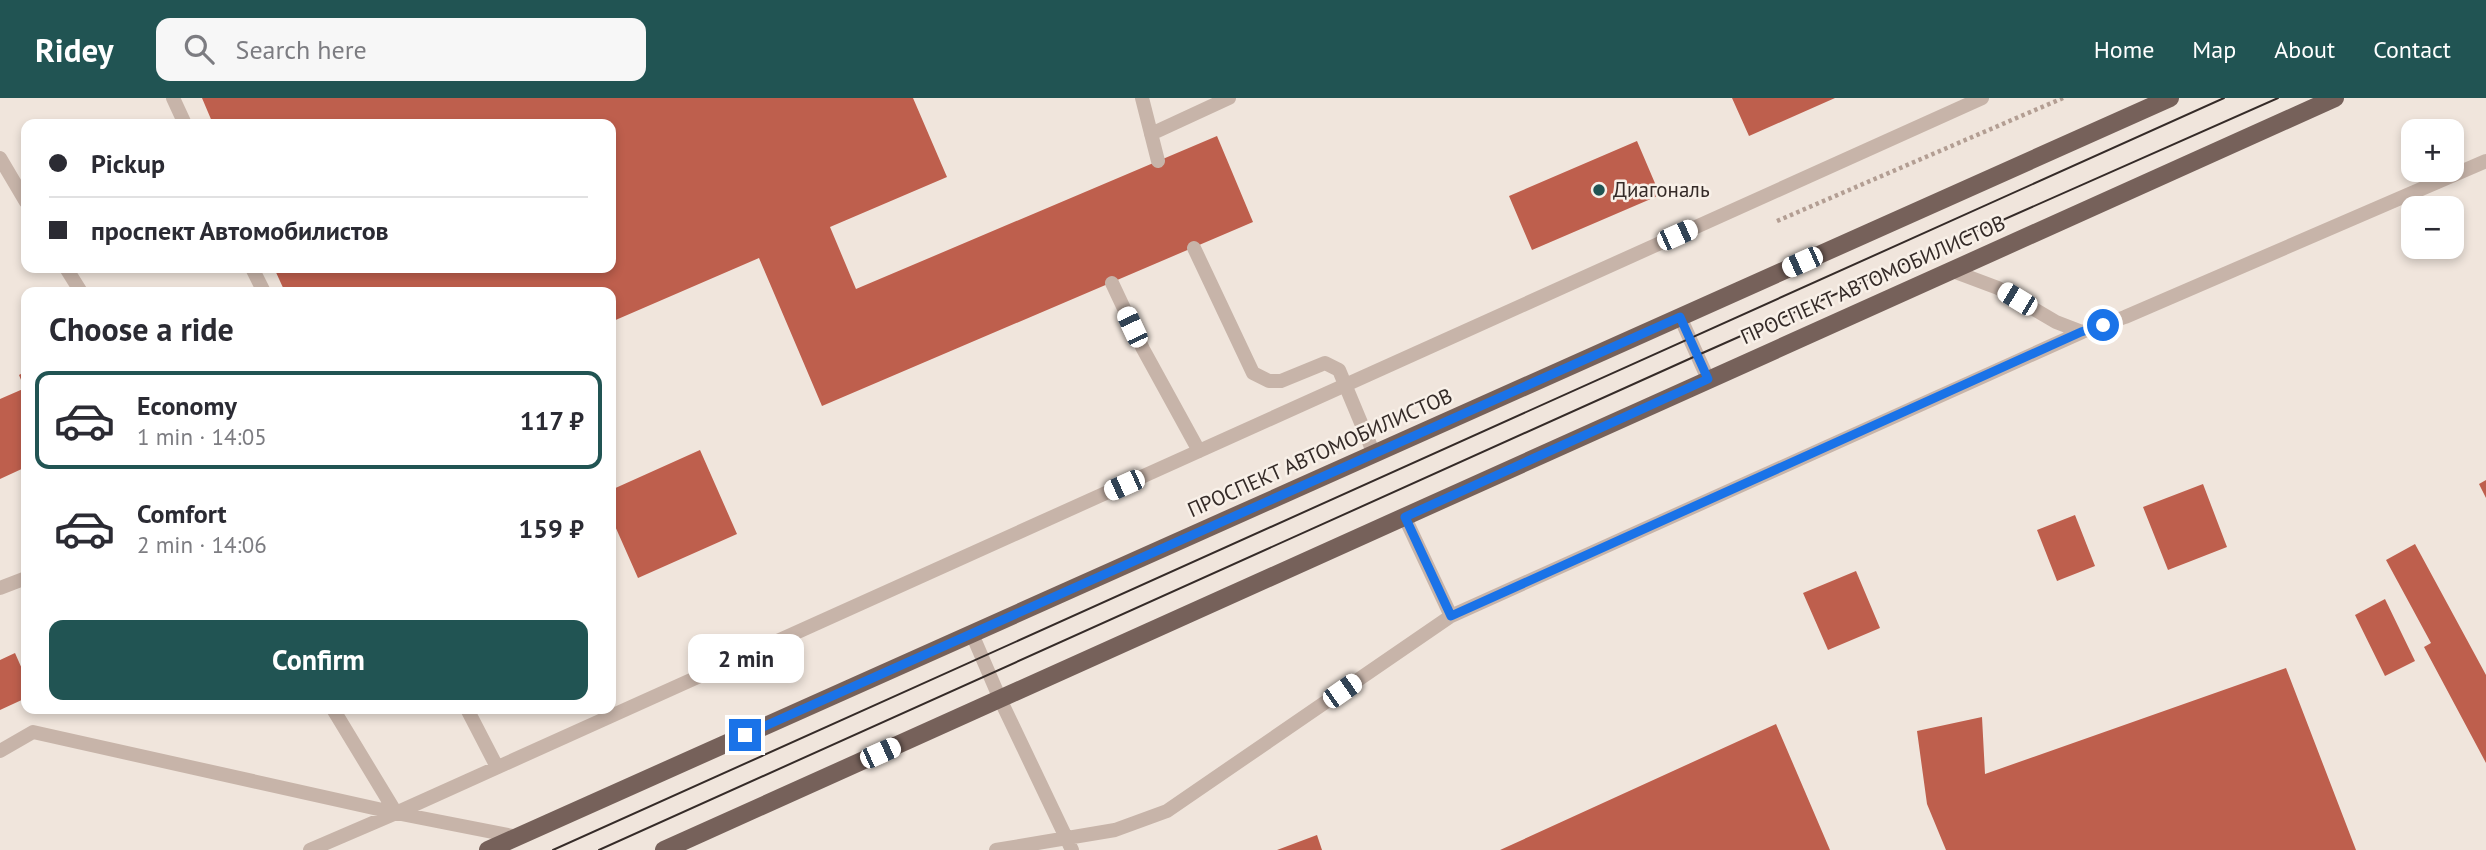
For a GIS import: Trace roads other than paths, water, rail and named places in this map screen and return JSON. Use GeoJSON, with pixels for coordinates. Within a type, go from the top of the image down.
{"type":"FeatureCollection","features":[{"type":"Feature","properties":{"kind":"main road","name":"ПРОСПЕКТ АВТОМОБИЛИСТОВ"},"geometry":{"type":"LineString","coordinates":[[488,850],[2170,98]]}},
{"type":"Feature","properties":{"kind":"main road","name":"ПРОСПЕКТ АВТОМОБИЛИСТОВ"},"geometry":{"type":"LineString","coordinates":[[664,850],[2335,98]]}},
{"type":"Feature","properties":{"kind":"lane"},"geometry":{"type":"LineString","coordinates":[[173,98],[183,119]]}},
{"type":"Feature","properties":{"kind":"lane"},"geometry":{"type":"LineString","coordinates":[[1142,98],[1158,161]]}},
{"type":"Feature","properties":{"kind":"lane"},"geometry":{"type":"LineString","coordinates":[[1151,134],[1229,98]]}},
{"type":"Feature","properties":{"kind":"lane"},"geometry":{"type":"LineString","coordinates":[[616,713],[1982,98]]}},
{"type":"Feature","properties":{"kind":"lane"},"geometry":{"type":"LineString","coordinates":[[0,158],[21,194]]}},
{"type":"Feature","properties":{"kind":"lane"},"geometry":{"type":"LineString","coordinates":[[996,850],[1069,843],[1167,811],[1451,616],[2081,332],[2125,317],[2486,161]]}},
{"type":"Feature","properties":{"kind":"lane"},"geometry":{"type":"LineString","coordinates":[[1194,248],[1253,373],[1269,381],[1281,381],[1325,363],[1339,370],[1374,454]]}},
{"type":"Feature","properties":{"kind":"lane"},"geometry":{"type":"LineString","coordinates":[[1950,270],[1998,288],[2056,323],[2081,332]]}},
{"type":"Feature","properties":{"kind":"lane"},"geometry":{"type":"LineString","coordinates":[[1112,283],[1143,349],[1199,451]]}},
{"type":"Feature","properties":{"kind":"lane"},"geometry":{"type":"LineString","coordinates":[[1680,317],[1708,379]]}},
{"type":"Feature","properties":{"kind":"lane"},"geometry":{"type":"LineString","coordinates":[[1405,517],[1451,616]]}},
{"type":"Feature","properties":{"kind":"lane"},"geometry":{"type":"LineString","coordinates":[[0,588],[21,580]]}},
{"type":"Feature","properties":{"kind":"lane"},"geometry":{"type":"LineString","coordinates":[[972,634],[1069,843]]}},
{"type":"Feature","properties":{"kind":"lane"},"geometry":{"type":"LineString","coordinates":[[336,714],[396,813]]}},
{"type":"Feature","properties":{"kind":"lane"},"geometry":{"type":"LineString","coordinates":[[470,714],[497,767]]}},
{"type":"Feature","properties":{"kind":"lane"},"geometry":{"type":"LineString","coordinates":[[310,850],[615,714]]}},
{"type":"Feature","properties":{"kind":"lane"},"geometry":{"type":"LineString","coordinates":[[0,751],[33,732],[396,813],[518,837]]}},
{"type":"Feature","properties":{"kind":"tram line"},"geometry":{"type":"LineString","coordinates":[[553,850],[2224,98]]}},
{"type":"Feature","properties":{"kind":"tram line"},"geometry":{"type":"LineString","coordinates":[[599,850],[1698,355],[2278,98]]}},
{"type":"Feature","properties":{"kind":"place","name":"Диагональ"},"geometry":{"type":"Point","coordinates":[1599,190]}}]}
